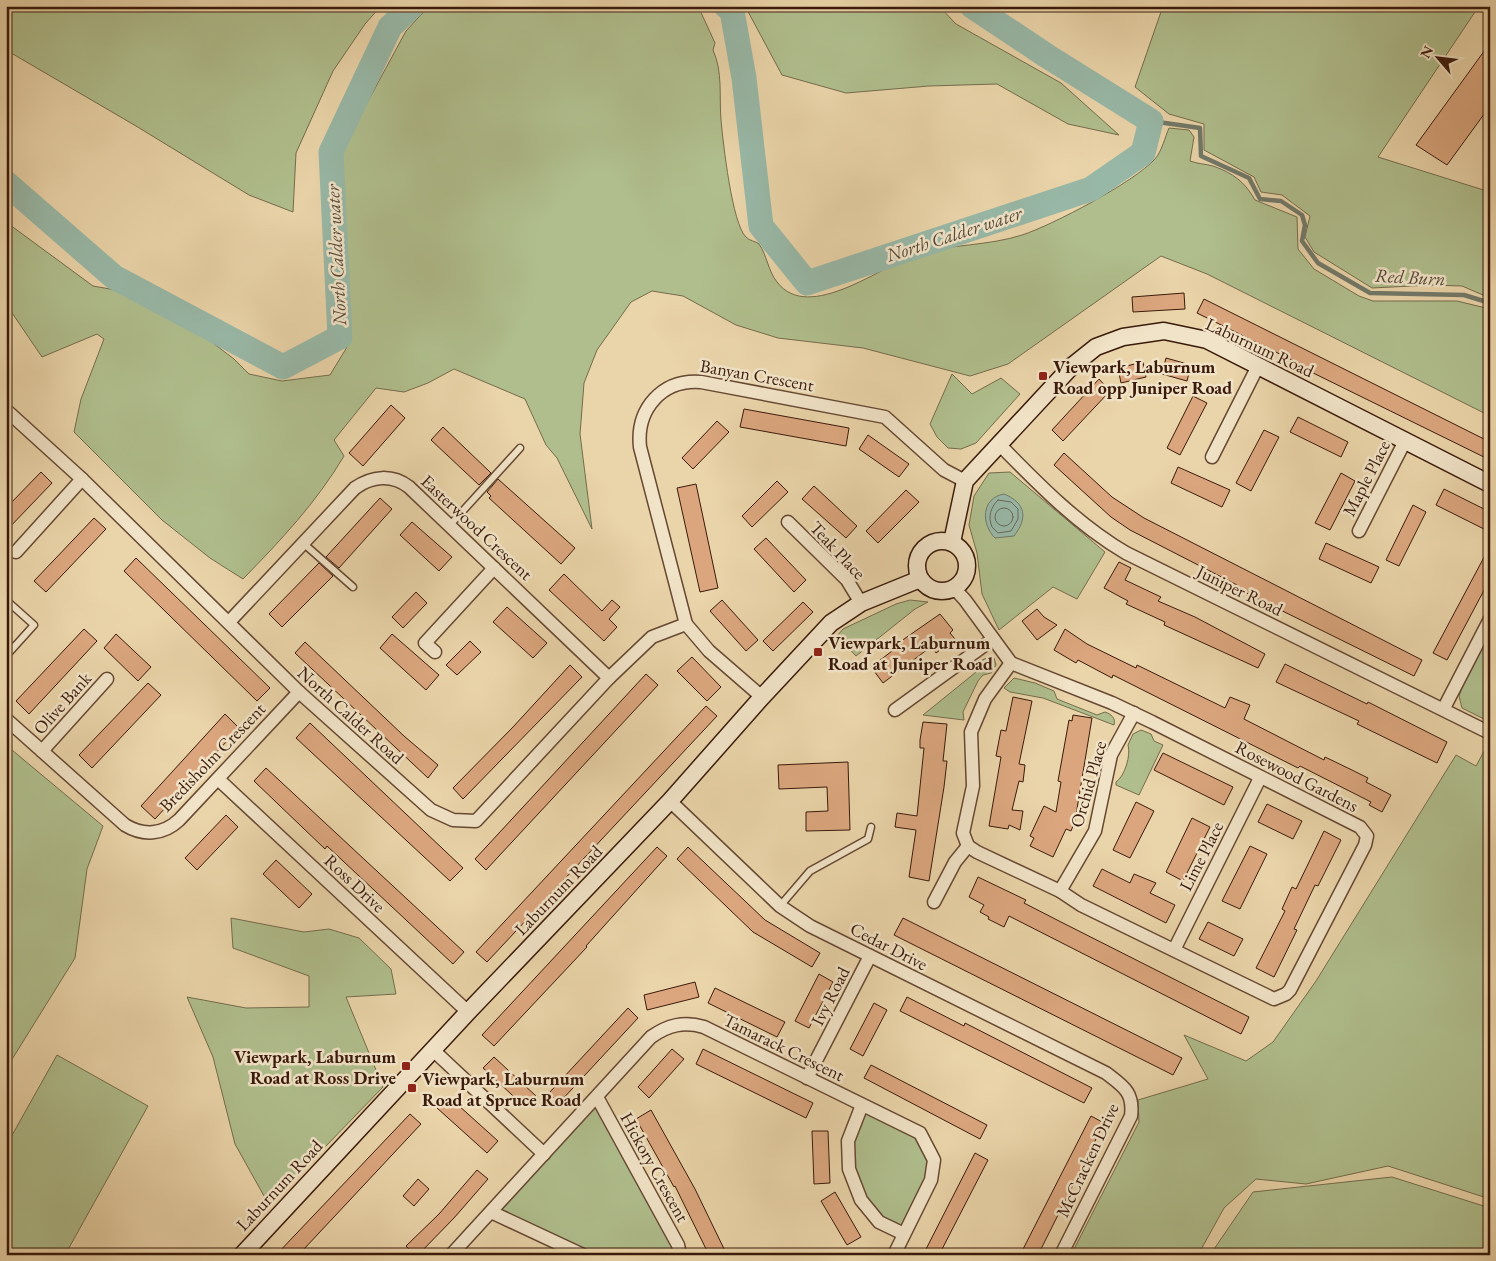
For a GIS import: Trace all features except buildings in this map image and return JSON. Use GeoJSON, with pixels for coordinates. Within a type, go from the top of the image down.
{"type":"FeatureCollection","features":[{"type":"Feature","properties":{"kind":"street","name":"Laburnum Road"},"geometry":{"type":"LineString","coordinates":[[965,481],[1070,367],[1096,347],[1124,337],[1164,331],[1207,340],[1490,484]]}},
{"type":"Feature","properties":{"kind":"street"},"geometry":{"type":"LineString","coordinates":[[1212,458],[1258,366]]}},
{"type":"Feature","properties":{"kind":"street","name":"Banyan Crescent"},"geometry":{"type":"LineString","coordinates":[[762,697],[709,651],[686,624],[639,437],[643,416],[648,406],[669,387],[694,381],[731,386],[886,418],[944,470],[965,481]]}},
{"type":"Feature","properties":{"kind":"street","name":"North Calder Road"},"geometry":{"type":"LineString","coordinates":[[6,410],[82,479],[299,692],[431,810],[453,820],[476,821],[609,678],[652,637],[686,624]]}},
{"type":"Feature","properties":{"kind":"street","name":"Maple Place"},"geometry":{"type":"LineString","coordinates":[[1359,531],[1405,441]]}},
{"type":"Feature","properties":{"kind":"street","name":"Juniper Road"},"geometry":{"type":"LineString","coordinates":[[999,444],[1040,486],[1109,543],[1444,708],[1490,733]]}},
{"type":"Feature","properties":{"kind":"street","name":"Easterwood Crescent"},"geometry":{"type":"LineString","coordinates":[[229,622],[355,488],[362,483],[379,478],[401,481],[450,525],[609,678]]}},
{"type":"Feature","properties":{"kind":"street"},"geometry":{"type":"LineString","coordinates":[[16,552],[82,479]]}},
{"type":"Feature","properties":{"kind":"street"},"geometry":{"type":"LineString","coordinates":[[952,542],[965,481]]}},
{"type":"Feature","properties":{"kind":"street","name":"Teak Place"},"geometry":{"type":"LineString","coordinates":[[788,522],[847,580],[861,604]]}},
{"type":"Feature","properties":{"kind":"street"},"geometry":{"type":"LineString","coordinates":[[952,542],[963,552],[968,569],[960,584],[954,588],[937,590],[929,588],[920,579],[916,569],[921,553],[926,547],[933,543],[952,542]]}},
{"type":"Feature","properties":{"kind":"street"},"geometry":{"type":"LineString","coordinates":[[435,652],[425,643],[494,568]]}},
{"type":"Feature","properties":{"kind":"street","name":"Laburnum Road"},"geometry":{"type":"LineString","coordinates":[[242,1255],[468,1012],[670,801],[762,697],[831,623],[861,604],[920,579]]}},
{"type":"Feature","properties":{"kind":"street"},"geometry":{"type":"LineString","coordinates":[[934,902],[955,862],[968,846],[963,833],[973,786],[971,732],[985,698],[1011,663],[954,588]]}},
{"type":"Feature","properties":{"kind":"street"},"geometry":{"type":"LineString","coordinates":[[1444,708],[1490,619]]}},
{"type":"Feature","properties":{"kind":"street"},"geometry":{"type":"LineString","coordinates":[[895,710],[993,639]]}},
{"type":"Feature","properties":{"kind":"street","name":"Rosewood Gardens"},"geometry":{"type":"LineString","coordinates":[[968,846],[1060,891],[1081,905],[1274,999],[1281,997],[1290,990],[1365,845],[1367,836],[1360,827],[1134,714],[1011,663]]}},
{"type":"Feature","properties":{"kind":"street","name":"Olive Bank"},"geometry":{"type":"LineString","coordinates":[[42,751],[108,679]]}},
{"type":"Feature","properties":{"kind":"street","name":"Bredisholm Crescent"},"geometry":{"type":"LineString","coordinates":[[6,719],[125,825],[145,833],[161,831],[174,825],[299,692]]}},
{"type":"Feature","properties":{"kind":"street","name":"Orchid Place"},"geometry":{"type":"LineString","coordinates":[[1060,891],[1095,831],[1111,755],[1134,714]]}},
{"type":"Feature","properties":{"kind":"street","name":"Lime Place"},"geometry":{"type":"LineString","coordinates":[[1174,950],[1260,778]]}},
{"type":"Feature","properties":{"kind":"street","name":"Ross Drive"},"geometry":{"type":"LineString","coordinates":[[218,779],[468,1012]]}},
{"type":"Feature","properties":{"kind":"street","name":"Cedar Drive"},"geometry":{"type":"LineString","coordinates":[[670,801],[780,906],[810,926],[1106,1073],[1119,1082]]}},
{"type":"Feature","properties":{"kind":"street","name":"Ivy Road"},"geometry":{"type":"LineString","coordinates":[[807,1078],[870,956]]}},
{"type":"Feature","properties":{"kind":"street","name":"Tamarack Crescent"},"geometry":{"type":"LineString","coordinates":[[451,1255],[652,1038],[665,1028],[680,1024],[704,1027],[920,1133],[934,1160],[932,1180],[894,1255]]}},
{"type":"Feature","properties":{"kind":"street"},"geometry":{"type":"LineString","coordinates":[[433,1050],[544,1154]]}},
{"type":"Feature","properties":{"kind":"street","name":"McCracken Drive"},"geometry":{"type":"LineString","coordinates":[[1060,1255],[1131,1116],[1133,1103],[1130,1094],[1119,1082]]}},
{"type":"Feature","properties":{"kind":"street","name":"Hickory Crescent"},"geometry":{"type":"LineString","coordinates":[[597,1097],[678,1245],[680,1255]]}},
{"type":"Feature","properties":{"kind":"street"},"geometry":{"type":"LineString","coordinates":[[862,1105],[848,1141],[849,1169],[861,1200],[879,1222],[904,1234]]}},
{"type":"Feature","properties":{"kind":"street"},"geometry":{"type":"LineString","coordinates":[[491,1212],[583,1255]]}},
{"type":"Feature","properties":{"kind":"lane"},"geometry":{"type":"LineString","coordinates":[[450,525],[520,448]]}},
{"type":"Feature","properties":{"kind":"lane"},"geometry":{"type":"LineString","coordinates":[[303,543],[354,587]]}},
{"type":"Feature","properties":{"kind":"lane"},"geometry":{"type":"LineString","coordinates":[[6,600],[34,625],[6,656]]}},
{"type":"Feature","properties":{"kind":"lane"},"geometry":{"type":"LineString","coordinates":[[780,906],[810,871],[868,839],[870,827]]}},
{"type":"Feature","properties":{"kind":"green space"},"geometry":{"type":"Polygon","coordinates":[[[6,6],[381,6],[365,24],[333,71],[296,153],[293,212],[249,195],[6,50],[6,6]]]}},
{"type":"Feature","properties":{"kind":"green space"},"geometry":{"type":"Polygon","coordinates":[[[429,6],[698,6],[715,43],[713,50],[719,75],[721,120],[726,163],[736,216],[747,238],[759,244],[777,282],[791,293],[807,297],[846,288],[918,254],[943,248],[1009,239],[1036,230],[1112,191],[1145,168],[1157,156],[1169,128],[1189,130],[1194,137],[1190,161],[1213,166],[1227,172],[1243,183],[1255,200],[1297,217],[1298,249],[1314,269],[1359,296],[1373,301],[1457,301],[1490,309],[1490,416],[1207,274],[1161,256],[1008,364],[970,376],[863,348],[778,338],[736,325],[683,296],[652,291],[631,302],[597,350],[584,383],[580,434],[592,529],[557,458],[546,445],[525,399],[454,369],[428,383],[404,392],[376,388],[334,440],[344,456],[322,490],[271,550],[243,579],[210,558],[162,520],[74,432],[81,399],[104,339],[97,334],[42,357],[6,304],[6,222],[93,286],[127,292],[209,340],[234,359],[249,374],[282,381],[330,375],[347,347],[342,229],[342,149],[406,31],[429,6]]]}},
{"type":"Feature","properties":{"kind":"green space"},"geometry":{"type":"Polygon","coordinates":[[[745,6],[939,6],[956,24],[1061,83],[1119,135],[1068,124],[997,84],[929,86],[846,93],[782,75],[745,6]]]}},
{"type":"Feature","properties":{"kind":"green space"},"geometry":{"type":"Polygon","coordinates":[[[1163,6],[1479,6],[1378,157],[1490,192],[1490,298],[1462,286],[1431,285],[1372,288],[1314,252],[1305,237],[1310,216],[1282,195],[1261,192],[1254,177],[1204,150],[1204,124],[1169,114],[1135,87],[1163,6]]]}},
{"type":"Feature","properties":{"kind":"green space"},"geometry":{"type":"Polygon","coordinates":[[[952,374],[972,394],[1001,378],[1020,394],[976,443],[961,449],[948,448],[937,437],[930,424],[952,374]]]}},
{"type":"Feature","properties":{"kind":"green space"},"geometry":{"type":"Polygon","coordinates":[[[1010,472],[1105,552],[1077,599],[1053,587],[999,630],[982,594],[977,553],[969,525],[974,496],[989,473],[1010,472]]]}},
{"type":"Feature","properties":{"kind":"green space"},"geometry":{"type":"Polygon","coordinates":[[[910,600],[928,602],[915,609],[856,656],[837,636],[843,629],[896,604],[910,600]]]}},
{"type":"Feature","properties":{"kind":"green space"},"geometry":{"type":"Polygon","coordinates":[[[1490,633],[1490,722],[1462,708],[1459,696],[1490,633]]]}},
{"type":"Feature","properties":{"kind":"green space"},"geometry":{"type":"Polygon","coordinates":[[[990,656],[994,658],[996,665],[991,673],[983,675],[978,681],[963,712],[964,720],[923,715],[981,668],[977,663],[990,656]]]}},
{"type":"Feature","properties":{"kind":"green space"},"geometry":{"type":"Polygon","coordinates":[[[1014,678],[1035,683],[1054,691],[1057,699],[1097,715],[1105,712],[1114,718],[1114,725],[1043,698],[1010,692],[1004,688],[1014,678]]]}},
{"type":"Feature","properties":{"kind":"green space"},"geometry":{"type":"Polygon","coordinates":[[[1141,730],[1151,734],[1154,741],[1163,745],[1139,795],[1116,785],[1116,782],[1122,775],[1126,765],[1129,754],[1128,745],[1133,734],[1141,730]]]}},
{"type":"Feature","properties":{"kind":"green space"},"geometry":{"type":"Polygon","coordinates":[[[1488,744],[1490,1199],[1388,1166],[1306,1184],[1256,1179],[1224,1208],[1198,1255],[1071,1255],[1139,1122],[1138,1100],[1208,1079],[1184,1035],[1246,1061],[1273,1042],[1316,981],[1456,755],[1476,766],[1488,744]]]}},
{"type":"Feature","properties":{"kind":"green space"},"geometry":{"type":"Polygon","coordinates":[[[6,745],[103,826],[87,869],[75,958],[6,1069],[6,745]]]}},
{"type":"Feature","properties":{"kind":"green space"},"geometry":{"type":"Polygon","coordinates":[[[231,918],[304,932],[329,929],[359,938],[391,969],[396,994],[346,997],[383,1087],[269,1205],[235,1144],[213,1057],[187,997],[246,1008],[309,1007],[309,976],[233,948],[231,918]]]}},
{"type":"Feature","properties":{"kind":"green space"},"geometry":{"type":"Polygon","coordinates":[[[57,1055],[148,1106],[65,1255],[20,1255],[6,1247],[6,1146],[57,1055]]]}},
{"type":"Feature","properties":{"kind":"green space"},"geometry":{"type":"Polygon","coordinates":[[[597,1097],[680,1255],[583,1255],[491,1212],[597,1097]]]}},
{"type":"Feature","properties":{"kind":"green space"},"geometry":{"type":"Polygon","coordinates":[[[862,1105],[920,1133],[934,1160],[904,1234],[879,1222],[849,1169],[862,1105]]]}},
{"type":"Feature","properties":{"kind":"green space"},"geometry":{"type":"Polygon","coordinates":[[[1392,1177],[1490,1208],[1490,1255],[1210,1255],[1253,1192],[1392,1177]]]}},
{"type":"Feature","properties":{"kind":"water"},"geometry":{"type":"Polygon","coordinates":[[[1004,494],[1021,506],[1023,517],[1014,536],[995,538],[987,526],[987,506],[996,496],[1004,494]]]}},
{"type":"Feature","properties":{"kind":"waterway","name":"North Calder water"},"geometry":{"type":"LineString","coordinates":[[6,183],[114,277],[283,367],[340,337],[331,152],[390,27],[412,6]]}},
{"type":"Feature","properties":{"kind":"waterway","name":"North Calder water"},"geometry":{"type":"LineString","coordinates":[[726,6],[732,11],[744,78],[761,226],[807,283],[1091,189],[1143,153],[1151,121],[1047,56],[972,6]]}},
{"type":"Feature","properties":{"kind":"waterway","name":"Red Burn"},"geometry":{"type":"LineString","coordinates":[[1151,121],[1200,128],[1201,156],[1249,178],[1260,199],[1281,201],[1302,215],[1305,225],[1302,241],[1318,263],[1370,293],[1464,295],[1490,303]]}},
{"type":"Feature","properties":{"kind":"place","name":"Viewpark, Laburnum Road opp Juniper Road"},"geometry":{"type":"Point","coordinates":[1043,376]}},
{"type":"Feature","properties":{"kind":"place","name":"Viewpark, Laburnum Road at Juniper Road"},"geometry":{"type":"Point","coordinates":[818,652]}},
{"type":"Feature","properties":{"kind":"place","name":"Viewpark, Laburnum Road at Ross Drive"},"geometry":{"type":"Point","coordinates":[406,1066]}},
{"type":"Feature","properties":{"kind":"place","name":"Viewpark, Laburnum Road at Spruce Road"},"geometry":{"type":"Point","coordinates":[412,1088]}}]}
